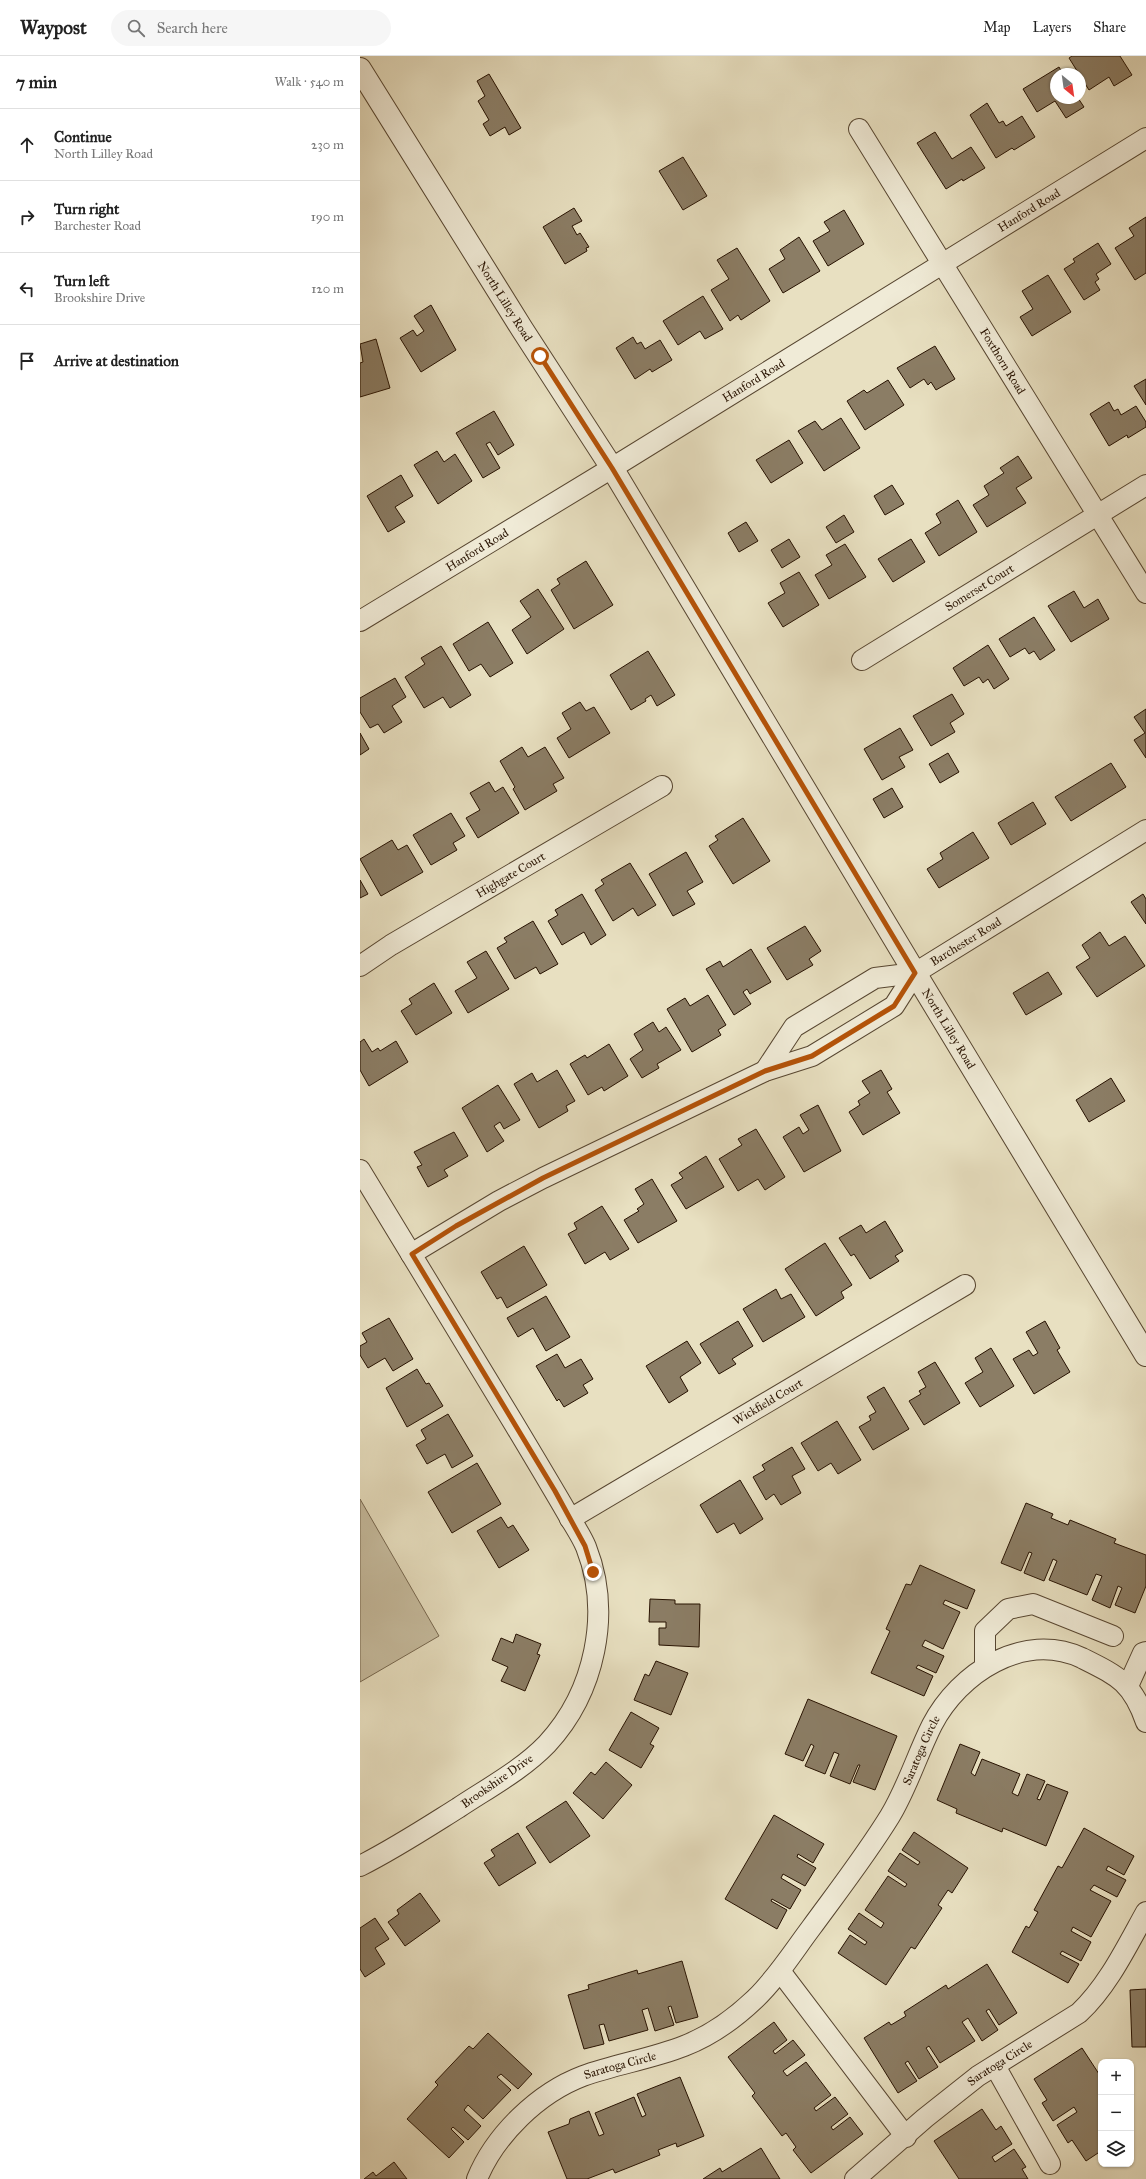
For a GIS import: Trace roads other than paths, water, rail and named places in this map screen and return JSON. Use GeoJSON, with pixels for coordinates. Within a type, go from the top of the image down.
{"type":"FeatureCollection","features":[{"type":"Feature","properties":{"kind":"street","name":"North Lilley Road"},"geometry":{"type":"LineString","coordinates":[[360,69],[522,329],[612,468],[1146,1355]]}},
{"type":"Feature","properties":{"kind":"street","name":"Foxthorn Road"},"geometry":{"type":"LineString","coordinates":[[859,129],[1146,593]]}},
{"type":"Feature","properties":{"kind":"street","name":"Hanford Road"},"geometry":{"type":"LineString","coordinates":[[360,621],[612,468],[1146,138]]}},
{"type":"Feature","properties":{"kind":"street","name":"Somerset Court"},"geometry":{"type":"LineString","coordinates":[[862,660],[1146,485]]}},
{"type":"Feature","properties":{"kind":"street","name":"Highgate Court"},"geometry":{"type":"LineString","coordinates":[[360,966],[391,945],[662,786]]}},
{"type":"Feature","properties":{"kind":"street","name":"Barchester Road"},"geometry":{"type":"LineString","coordinates":[[412,1254],[505,1197],[765,1071],[812,1056],[887,1012],[894,1006],[915,973],[1146,830]]}},
{"type":"Feature","properties":{"kind":"street"},"geometry":{"type":"LineString","coordinates":[[765,1071],[794,1027],[875,978],[915,973]]}},
{"type":"Feature","properties":{"kind":"street","name":"Brookshire Drive"},"geometry":{"type":"LineString","coordinates":[[360,1170],[412,1254],[585,1546],[593,1572],[598,1599],[598,1632],[593,1660],[581,1692],[564,1722],[547,1743],[510,1774],[390,1852],[360,1866]]}},
{"type":"Feature","properties":{"kind":"street","name":"Wickfield Court"},"geometry":{"type":"LineString","coordinates":[[570,1519],[965,1285]]}},
{"type":"Feature","properties":{"kind":"street"},"geometry":{"type":"LineString","coordinates":[[985,1667],[985,1631],[1008,1609],[1033,1604],[1113,1636]]}},
{"type":"Feature","properties":{"kind":"street","name":"Saratoga Circle"},"geometry":{"type":"LineString","coordinates":[[476,2179],[486,2160],[506,2132],[531,2108],[559,2088],[582,2076],[684,2046],[710,2034],[728,2022],[756,1998],[780,1971],[873,1842],[893,1810],[933,1725],[943,1708],[961,1686],[985,1667],[1007,1655],[1030,1650],[1055,1650],[1074,1655],[1113,1673],[1137,1688],[1139,1703],[1146,1722]]}},
{"type":"Feature","properties":{"kind":"street"},"geometry":{"type":"LineString","coordinates":[[1137,1688],[1143,1654],[1146,1652]]}},
{"type":"Feature","properties":{"kind":"street","name":"Saratoga Circle"},"geometry":{"type":"LineString","coordinates":[[855,2179],[978,2076],[1079,2013],[1089,2003],[1138,1942],[1146,1912]]}},
{"type":"Feature","properties":{"kind":"street"},"geometry":{"type":"LineString","coordinates":[[780,1971],[906,2136]]}},
{"type":"Feature","properties":{"kind":"street"},"geometry":{"type":"LineString","coordinates":[[995,2066],[1050,2164]]}}]}
